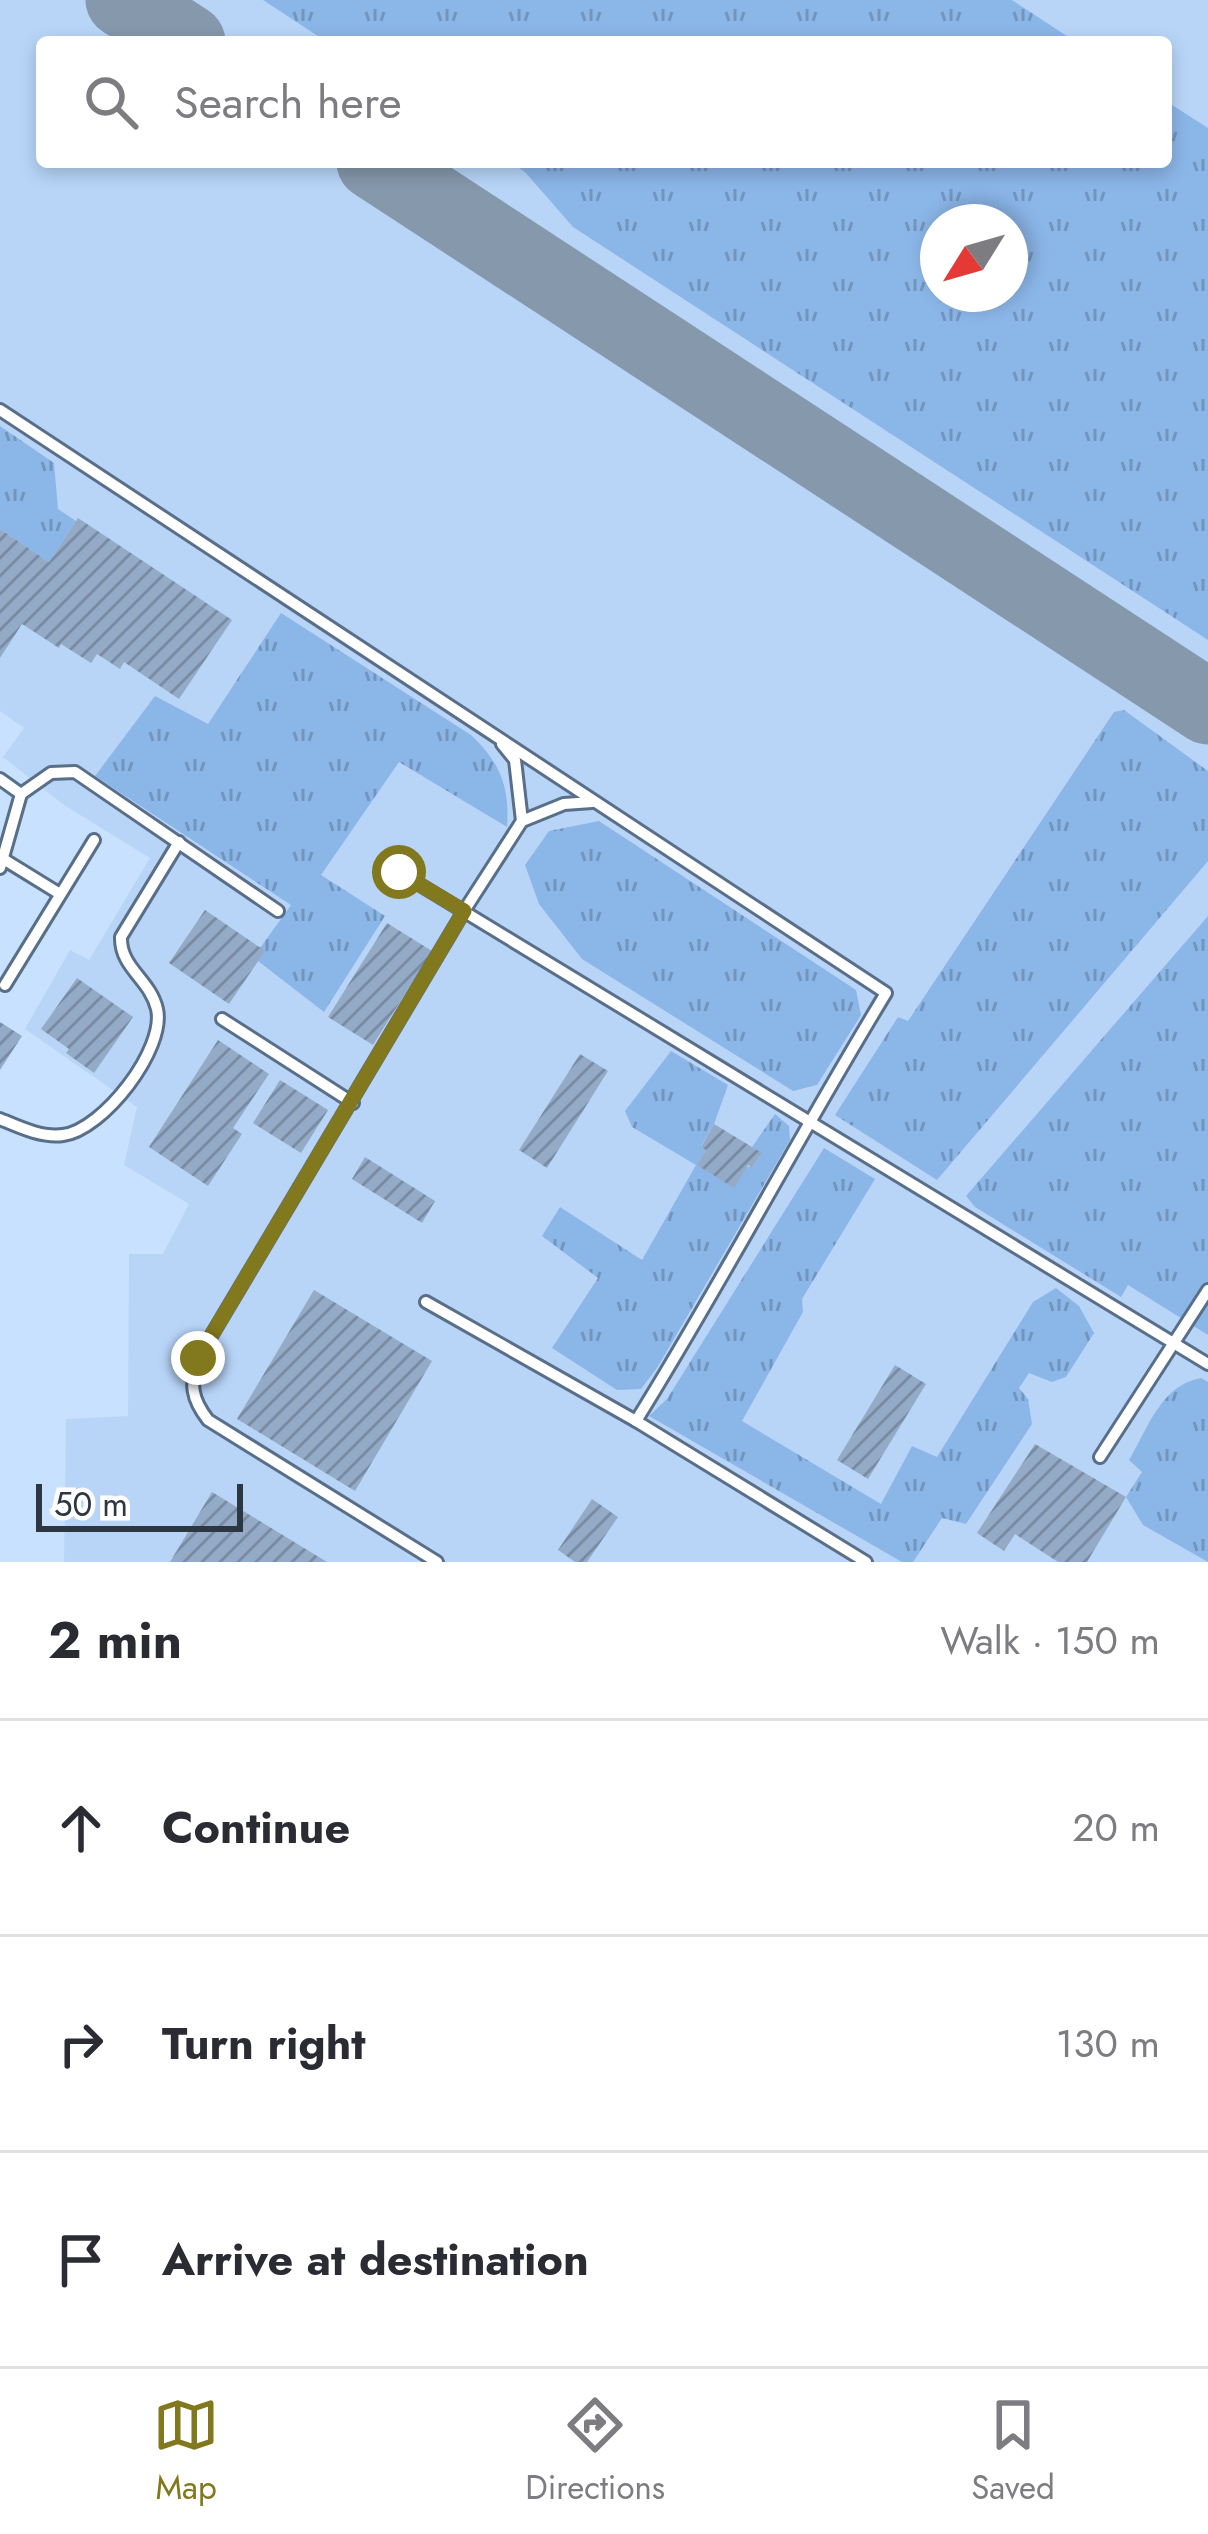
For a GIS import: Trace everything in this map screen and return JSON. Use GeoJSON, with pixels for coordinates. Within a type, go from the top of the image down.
{"type":"FeatureCollection","features":[{"type":"Feature","properties":{"kind":"lane"},"geometry":{"type":"LineString","coordinates":[[0,410],[886,993],[636,1421]]}},
{"type":"Feature","properties":{"kind":"lane"},"geometry":{"type":"LineString","coordinates":[[491,732],[515,760],[522,821]]}},
{"type":"Feature","properties":{"kind":"lane"},"geometry":{"type":"LineString","coordinates":[[60,894],[1,862],[21,794],[51,773],[75,772],[278,910]]}},
{"type":"Feature","properties":{"kind":"lane"},"geometry":{"type":"LineString","coordinates":[[0,779],[21,794]]}},
{"type":"Feature","properties":{"kind":"lane"},"geometry":{"type":"LineString","coordinates":[[437,1562],[208,1420],[190,1384],[198,1358],[522,821],[564,804],[595,802]]}},
{"type":"Feature","properties":{"kind":"lane"},"geometry":{"type":"LineString","coordinates":[[5,985],[94,840]]}},
{"type":"Feature","properties":{"kind":"lane"},"geometry":{"type":"LineString","coordinates":[[0,1119],[59,1136],[80,1131],[120,1096],[156,1038],[158,1022],[150,990],[126,963],[121,937],[178,842]]}},
{"type":"Feature","properties":{"kind":"lane"},"geometry":{"type":"LineString","coordinates":[[399,872],[1208,1364]]}},
{"type":"Feature","properties":{"kind":"lane"},"geometry":{"type":"LineString","coordinates":[[222,1019],[352,1103]]}},
{"type":"Feature","properties":{"kind":"lane"},"geometry":{"type":"LineString","coordinates":[[1100,1457],[1208,1290]]}},
{"type":"Feature","properties":{"kind":"lane"},"geometry":{"type":"LineString","coordinates":[[426,1302],[636,1421],[863,1562]]}},
{"type":"Feature","properties":{"kind":"shaded area"},"geometry":{"type":"Polygon","coordinates":[[[0,0],[1208,0],[1208,1562],[64,1562],[66,1419],[128,1416],[129,1254],[163,1254],[189,1204],[124,1165],[137,1107],[25,1029],[70,950],[89,960],[150,858],[64,805],[3,757],[24,728],[0,711],[0,0]]]}},
{"type":"Feature","properties":{"kind":"green space"},"geometry":{"type":"Polygon","coordinates":[[[263,0],[1012,0],[1067,36],[318,36],[263,0]]]}},
{"type":"Feature","properties":{"kind":"green space"},"geometry":{"type":"Polygon","coordinates":[[[1172,105],[1208,128],[1208,640],[573,227],[519,168],[1172,168],[1172,105]]]}},
{"type":"Feature","properties":{"kind":"green space"},"geometry":{"type":"Polygon","coordinates":[[[0,426],[54,463],[58,509],[76,521],[49,562],[0,529],[0,426]]]}},
{"type":"Feature","properties":{"kind":"green space"},"geometry":{"type":"Polygon","coordinates":[[[281,613],[471,735],[496,765],[507,800],[507,827],[399,762],[321,875],[385,916],[324,1012],[258,961],[260,948],[291,905],[95,776],[155,696],[208,724],[281,613]]]}},
{"type":"Feature","properties":{"kind":"green space"},"geometry":{"type":"Polygon","coordinates":[[[1124,710],[1208,771],[1208,861],[937,1180],[835,1115],[898,1017],[908,1021],[1114,712],[1124,710]]]}},
{"type":"Feature","properties":{"kind":"green space"},"geometry":{"type":"Polygon","coordinates":[[[599,821],[856,990],[861,1015],[817,1085],[793,1091],[582,959],[539,904],[525,865],[549,831],[599,821]]]}},
{"type":"Feature","properties":{"kind":"green space"},"geometry":{"type":"Polygon","coordinates":[[[1208,916],[1208,1335],[1128,1285],[1121,1297],[975,1207],[966,1196],[1208,916]]]}},
{"type":"Feature","properties":{"kind":"green space"},"geometry":{"type":"Polygon","coordinates":[[[671,1051],[728,1085],[701,1146],[706,1150],[698,1165],[753,1167],[761,1154],[752,1147],[775,1114],[789,1126],[790,1140],[657,1368],[641,1389],[617,1390],[552,1348],[598,1278],[542,1236],[560,1207],[642,1260],[696,1165],[632,1127],[625,1111],[671,1051]]]}},
{"type":"Feature","properties":{"kind":"green space"},"geometry":{"type":"Polygon","coordinates":[[[824,1148],[875,1179],[802,1299],[803,1312],[742,1421],[881,1504],[912,1446],[937,1457],[1033,1302],[1056,1288],[1079,1306],[1094,1333],[1066,1377],[1052,1382],[1029,1373],[1019,1388],[1028,1399],[1032,1424],[966,1524],[942,1518],[913,1562],[902,1562],[649,1416],[667,1399],[824,1148]]]}},
{"type":"Feature","properties":{"kind":"green space"},"geometry":{"type":"Polygon","coordinates":[[[1201,1378],[1208,1382],[1208,1562],[1143,1525],[1126,1497],[1142,1472],[1129,1460],[1157,1410],[1176,1389],[1201,1378]]]}},
{"type":"Feature","properties":{"kind":"building"},"geometry":{"type":"Polygon","coordinates":[[[78,518],[232,620],[179,699],[124,662],[120,669],[97,654],[91,663],[22,624],[0,658],[0,529],[49,562],[78,518]]]}},
{"type":"Feature","properties":{"kind":"building"},"geometry":{"type":"Polygon","coordinates":[[[205,910],[265,951],[229,1004],[169,963],[205,910]]]}},
{"type":"Feature","properties":{"kind":"building"},"geometry":{"type":"Polygon","coordinates":[[[387,923],[432,951],[373,1045],[328,1017],[387,923]]]}},
{"type":"Feature","properties":{"kind":"building"},"geometry":{"type":"Polygon","coordinates":[[[77,978],[133,1017],[94,1073],[41,1029],[77,978]]]}},
{"type":"Feature","properties":{"kind":"building"},"geometry":{"type":"Polygon","coordinates":[[[0,1022],[22,1036],[0,1070],[0,1022]]]}},
{"type":"Feature","properties":{"kind":"building"},"geometry":{"type":"Polygon","coordinates":[[[218,1040],[269,1074],[233,1128],[242,1134],[208,1186],[149,1147],[218,1040]]]}},
{"type":"Feature","properties":{"kind":"building"},"geometry":{"type":"Polygon","coordinates":[[[580,1054],[608,1071],[547,1168],[519,1150],[580,1054]]]}},
{"type":"Feature","properties":{"kind":"building"},"geometry":{"type":"Polygon","coordinates":[[[280,1080],[328,1110],[301,1153],[253,1123],[280,1080]]]}},
{"type":"Feature","properties":{"kind":"building"},"geometry":{"type":"Polygon","coordinates":[[[714,1124],[762,1153],[734,1188],[697,1165],[714,1124]]]}},
{"type":"Feature","properties":{"kind":"building"},"geometry":{"type":"Polygon","coordinates":[[[365,1157],[435,1201],[422,1223],[352,1179],[365,1157]]]}},
{"type":"Feature","properties":{"kind":"building"},"geometry":{"type":"Polygon","coordinates":[[[314,1290],[432,1361],[355,1491],[237,1419],[314,1290]]]}},
{"type":"Feature","properties":{"kind":"building"},"geometry":{"type":"Polygon","coordinates":[[[895,1365],[926,1384],[868,1479],[837,1460],[895,1365]]]}},
{"type":"Feature","properties":{"kind":"building"},"geometry":{"type":"Polygon","coordinates":[[[1035,1444],[1126,1497],[1087,1562],[1058,1562],[1015,1534],[1004,1551],[977,1533],[1035,1444]]]}},
{"type":"Feature","properties":{"kind":"building"},"geometry":{"type":"Polygon","coordinates":[[[212,1492],[327,1562],[170,1562],[212,1492]]]}},
{"type":"Feature","properties":{"kind":"building"},"geometry":{"type":"Polygon","coordinates":[[[592,1499],[618,1517],[587,1562],[575,1562],[558,1550],[592,1499]]]}},
{"type":"Feature","properties":{"kind":"taxiway"},"geometry":{"type":"LineString","coordinates":[[123,0],[179,36]]}},
{"type":"Feature","properties":{"kind":"taxiway"},"geometry":{"type":"LineString","coordinates":[[383,168],[1208,707]]}},
{"type":"Feature","properties":{"kind":"route"},"geometry":{"type":"LineString","coordinates":[[198,1358],[464,911],[399,872]]}}]}
